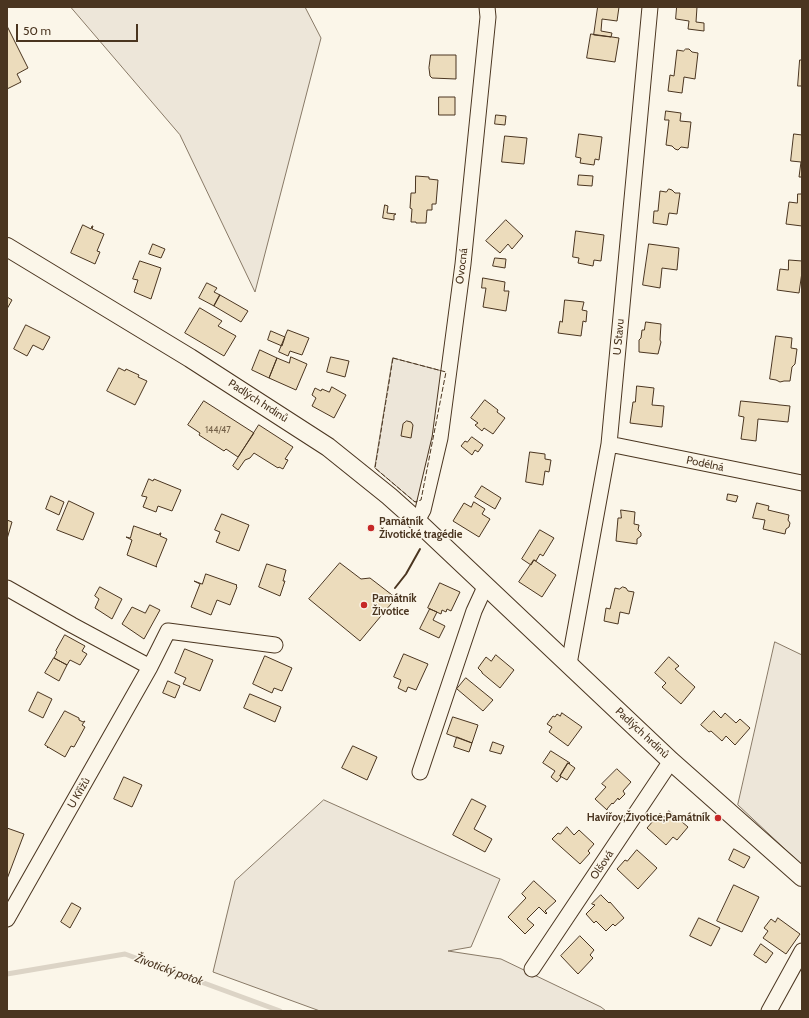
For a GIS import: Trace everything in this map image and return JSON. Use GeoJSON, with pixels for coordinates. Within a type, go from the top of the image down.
{"type":"FeatureCollection","features":[{"type":"Feature","properties":{"kind":"street","name":"Ovocná"},"geometry":{"type":"LineString","coordinates":[[417,521],[423,510],[440,438],[463,264],[488,7]]}},
{"type":"Feature","properties":{"kind":"street","name":"U Stavu"},"geometry":{"type":"LineString","coordinates":[[569,664],[609,444],[650,7]]}},
{"type":"Feature","properties":{"kind":"street","name":"Padlých hrdinů"},"geometry":{"type":"LineString","coordinates":[[7,247],[190,358],[328,446],[417,521],[485,587],[671,761],[802,877]]}},
{"type":"Feature","properties":{"kind":"street","name":"Podélná"},"geometry":{"type":"LineString","coordinates":[[609,444],[802,483]]}},
{"type":"Feature","properties":{"kind":"street"},"geometry":{"type":"LineString","coordinates":[[420,772],[474,611],[485,587]]}},
{"type":"Feature","properties":{"kind":"street"},"geometry":{"type":"LineString","coordinates":[[7,588],[72,625],[150,666]]}},
{"type":"Feature","properties":{"kind":"street","name":"U Křížů"},"geometry":{"type":"LineString","coordinates":[[7,919],[150,666],[168,631],[275,645]]}},
{"type":"Feature","properties":{"kind":"street","name":"Olšová"},"geometry":{"type":"LineString","coordinates":[[532,968],[671,761]]}},
{"type":"Feature","properties":{"kind":"street"},"geometry":{"type":"LineString","coordinates":[[769,1011],[802,951]]}},
{"type":"Feature","properties":{"kind":"shaded area"},"geometry":{"type":"Polygon","coordinates":[[[71,7],[305,7],[321,38],[255,292],[180,135],[71,7]]]}},
{"type":"Feature","properties":{"kind":"shaded area"},"geometry":{"type":"Polygon","coordinates":[[[393,358],[446,372],[421,500],[415,502],[375,468],[393,358]]]}},
{"type":"Feature","properties":{"kind":"shaded area"},"geometry":{"type":"Polygon","coordinates":[[[775,642],[802,655],[802,865],[738,805],[775,642]]]}},
{"type":"Feature","properties":{"kind":"shaded area"},"geometry":{"type":"Polygon","coordinates":[[[324,800],[500,879],[471,947],[448,951],[501,959],[601,1007],[606,1011],[320,1011],[213,972],[235,881],[324,800]]]}},
{"type":"Feature","properties":{"kind":"building"},"geometry":{"type":"Polygon","coordinates":[[[598,7],[619,7],[617,21],[602,19],[601,31],[612,33],[611,37],[594,35],[598,7]]]}},
{"type":"Feature","properties":{"kind":"building"},"geometry":{"type":"Polygon","coordinates":[[[677,7],[697,7],[696,22],[704,23],[704,31],[688,29],[689,21],[676,19],[677,7]]]}},
{"type":"Feature","properties":{"kind":"building"},"geometry":{"type":"Polygon","coordinates":[[[7,26],[28,68],[17,74],[21,82],[7,89],[7,26]]]}},
{"type":"Feature","properties":{"kind":"building"},"geometry":{"type":"Polygon","coordinates":[[[591,34],[619,38],[615,62],[587,58],[591,34]]]}},
{"type":"Feature","properties":{"kind":"building"},"geometry":{"type":"Polygon","coordinates":[[[686,49],[698,53],[695,79],[684,77],[682,93],[668,91],[670,75],[674,76],[677,50],[683,51],[686,49]]]}},
{"type":"Feature","properties":{"kind":"building"},"geometry":{"type":"Polygon","coordinates":[[[431,55],[456,55],[456,79],[432,78],[430,76],[429,68],[431,55]]]}},
{"type":"Feature","properties":{"kind":"building"},"geometry":{"type":"Polygon","coordinates":[[[800,60],[802,60],[802,86],[798,86],[800,60]]]}},
{"type":"Feature","properties":{"kind":"building"},"geometry":{"type":"Polygon","coordinates":[[[439,97],[455,97],[455,115],[439,115],[439,97]]]}},
{"type":"Feature","properties":{"kind":"building"},"geometry":{"type":"Polygon","coordinates":[[[666,111],[681,113],[680,121],[691,122],[688,148],[681,147],[678,150],[672,146],[666,145],[669,120],[665,120],[666,111]]]}},
{"type":"Feature","properties":{"kind":"building"},"geometry":{"type":"Polygon","coordinates":[[[496,115],[506,116],[505,125],[495,124],[496,115]]]}},
{"type":"Feature","properties":{"kind":"building"},"geometry":{"type":"Polygon","coordinates":[[[579,134],[602,137],[599,160],[595,159],[594,165],[580,163],[581,158],[576,157],[579,134]]]}},
{"type":"Feature","properties":{"kind":"building"},"geometry":{"type":"Polygon","coordinates":[[[794,134],[802,135],[802,177],[799,177],[801,162],[791,161],[794,134]]]}},
{"type":"Feature","properties":{"kind":"building"},"geometry":{"type":"Polygon","coordinates":[[[505,136],[527,138],[524,164],[502,162],[505,136]]]}},
{"type":"Feature","properties":{"kind":"building"},"geometry":{"type":"Polygon","coordinates":[[[579,175],[593,176],[592,186],[578,185],[579,175]]]}},
{"type":"Feature","properties":{"kind":"building"},"geometry":{"type":"Polygon","coordinates":[[[416,176],[429,177],[429,179],[438,180],[436,204],[432,204],[432,210],[427,210],[426,223],[411,222],[411,193],[415,193],[416,176]]]}},
{"type":"Feature","properties":{"kind":"building"},"geometry":{"type":"Polygon","coordinates":[[[669,189],[675,193],[680,193],[677,214],[669,213],[667,225],[653,223],[654,211],[658,211],[660,191],[666,192],[669,189]]]}},
{"type":"Feature","properties":{"kind":"building"},"geometry":{"type":"Polygon","coordinates":[[[798,194],[802,194],[802,226],[786,224],[789,202],[797,203],[798,194]]]}},
{"type":"Feature","properties":{"kind":"building"},"geometry":{"type":"Polygon","coordinates":[[[385,205],[388,206],[387,213],[396,214],[394,215],[394,220],[383,218],[385,205]]]}},
{"type":"Feature","properties":{"kind":"building"},"geometry":{"type":"Polygon","coordinates":[[[506,220],[523,236],[512,249],[508,244],[500,253],[486,241],[506,220]]]}},
{"type":"Feature","properties":{"kind":"building"},"geometry":{"type":"Polygon","coordinates":[[[83,225],[91,229],[93,226],[92,229],[104,234],[97,251],[100,252],[95,264],[71,253],[83,225]]]}},
{"type":"Feature","properties":{"kind":"building"},"geometry":{"type":"Polygon","coordinates":[[[576,231],[604,235],[601,261],[594,260],[593,266],[578,263],[579,258],[573,257],[576,231]]]}},
{"type":"Feature","properties":{"kind":"building"},"geometry":{"type":"Polygon","coordinates":[[[153,244],[165,249],[161,258],[149,254],[153,244]]]}},
{"type":"Feature","properties":{"kind":"building"},"geometry":{"type":"Polygon","coordinates":[[[649,244],[679,248],[677,270],[662,268],[660,288],[643,285],[649,244]]]}},
{"type":"Feature","properties":{"kind":"building"},"geometry":{"type":"Polygon","coordinates":[[[495,258],[506,259],[505,268],[493,266],[495,258]]]}},
{"type":"Feature","properties":{"kind":"building"},"geometry":{"type":"Polygon","coordinates":[[[789,260],[802,261],[799,293],[777,290],[780,269],[788,270],[789,260]]]}},
{"type":"Feature","properties":{"kind":"building"},"geometry":{"type":"Polygon","coordinates":[[[140,261],[161,268],[151,299],[134,292],[138,280],[133,279],[140,261]]]}},
{"type":"Feature","properties":{"kind":"building"},"geometry":{"type":"Polygon","coordinates":[[[483,278],[505,282],[504,291],[509,291],[506,311],[483,307],[486,288],[482,288],[483,278]]]}},
{"type":"Feature","properties":{"kind":"building"},"geometry":{"type":"Polygon","coordinates":[[[207,283],[217,288],[214,292],[220,295],[214,306],[199,298],[207,283]]]}},
{"type":"Feature","properties":{"kind":"building"},"geometry":{"type":"Polygon","coordinates":[[[220,295],[248,311],[241,322],[214,306],[220,295]]]}},
{"type":"Feature","properties":{"kind":"building"},"geometry":{"type":"Polygon","coordinates":[[[7,297],[12,300],[7,309],[7,297]]]}},
{"type":"Feature","properties":{"kind":"building"},"geometry":{"type":"Polygon","coordinates":[[[565,300],[584,302],[582,310],[587,311],[586,322],[583,321],[581,336],[558,333],[560,321],[562,322],[565,300]]]}},
{"type":"Feature","properties":{"kind":"building"},"geometry":{"type":"Polygon","coordinates":[[[200,308],[222,321],[218,326],[236,336],[224,356],[185,333],[200,308]]]}},
{"type":"Feature","properties":{"kind":"building"},"geometry":{"type":"Polygon","coordinates":[[[646,322],[661,324],[661,342],[658,354],[639,352],[639,340],[646,322]]]}},
{"type":"Feature","properties":{"kind":"building"},"geometry":{"type":"Polygon","coordinates":[[[26,325],[50,337],[43,350],[33,345],[27,356],[14,349],[26,325]]]}},
{"type":"Feature","properties":{"kind":"building"},"geometry":{"type":"Polygon","coordinates":[[[288,330],[309,338],[302,355],[290,351],[288,356],[279,352],[288,330]]]}},
{"type":"Feature","properties":{"kind":"building"},"geometry":{"type":"Polygon","coordinates":[[[271,331],[285,337],[282,346],[268,340],[271,331]]]}},
{"type":"Feature","properties":{"kind":"building"},"geometry":{"type":"Polygon","coordinates":[[[776,336],[792,338],[791,348],[797,349],[795,364],[792,367],[790,381],[780,382],[770,379],[776,336]]]}},
{"type":"Feature","properties":{"kind":"building"},"geometry":{"type":"Polygon","coordinates":[[[260,350],[277,358],[269,378],[252,370],[260,350]]]}},
{"type":"Feature","properties":{"kind":"building"},"geometry":{"type":"Polygon","coordinates":[[[291,357],[307,364],[296,390],[269,378],[277,358],[289,363],[291,357]]]}},
{"type":"Feature","properties":{"kind":"building"},"geometry":{"type":"Polygon","coordinates":[[[331,357],[349,361],[345,377],[327,372],[331,357]]]}},
{"type":"Feature","properties":{"kind":"building"},"geometry":{"type":"Polygon","coordinates":[[[119,368],[125,371],[126,369],[139,375],[138,377],[147,381],[135,405],[107,391],[119,368]]]}},
{"type":"Feature","properties":{"kind":"building"},"geometry":{"type":"Polygon","coordinates":[[[637,386],[654,388],[652,405],[664,406],[662,427],[630,423],[637,386]]]}},
{"type":"Feature","properties":{"kind":"building"},"geometry":{"type":"Polygon","coordinates":[[[332,387],[346,395],[334,418],[312,406],[316,398],[312,395],[315,388],[321,391],[322,389],[329,392],[332,387]]]}},
{"type":"Feature","properties":{"kind":"building"},"geometry":{"type":"Polygon","coordinates":[[[485,400],[498,410],[497,412],[505,418],[493,434],[484,428],[482,431],[475,425],[478,423],[471,418],[485,400]]]}},
{"type":"Feature","properties":{"kind":"building"},"geometry":{"type":"Polygon","coordinates":[[[204,401],[254,433],[238,457],[226,449],[224,451],[199,435],[200,433],[188,425],[204,401]]]}},
{"type":"Feature","properties":{"kind":"building"},"geometry":{"type":"Polygon","coordinates":[[[741,401],[790,406],[788,422],[758,419],[756,441],[741,439],[744,417],[739,416],[741,401]]]}},
{"type":"Feature","properties":{"kind":"building"},"geometry":{"type":"Polygon","coordinates":[[[407,421],[411,422],[413,425],[411,438],[401,436],[403,424],[407,421]]]}},
{"type":"Feature","properties":{"kind":"building"},"geometry":{"type":"Polygon","coordinates":[[[259,425],[293,447],[285,459],[288,460],[283,469],[278,468],[254,453],[250,458],[245,460],[238,470],[233,466],[259,425]]]}},
{"type":"Feature","properties":{"kind":"building"},"geometry":{"type":"Polygon","coordinates":[[[472,437],[483,445],[478,452],[475,450],[472,455],[461,446],[465,441],[467,442],[472,437]]]}},
{"type":"Feature","properties":{"kind":"building"},"geometry":{"type":"Polygon","coordinates":[[[530,452],[545,454],[545,459],[551,460],[549,472],[545,471],[543,485],[526,482],[530,452]]]}},
{"type":"Feature","properties":{"kind":"building"},"geometry":{"type":"Polygon","coordinates":[[[149,479],[153,481],[154,479],[181,490],[172,511],[158,506],[156,512],[143,507],[147,497],[142,496],[149,479]]]}},
{"type":"Feature","properties":{"kind":"building"},"geometry":{"type":"Polygon","coordinates":[[[482,486],[501,498],[495,509],[475,497],[482,486]]]}},
{"type":"Feature","properties":{"kind":"building"},"geometry":{"type":"Polygon","coordinates":[[[728,494],[738,496],[736,502],[727,500],[728,494]]]}},
{"type":"Feature","properties":{"kind":"building"},"geometry":{"type":"Polygon","coordinates":[[[51,496],[64,502],[59,515],[46,509],[51,496]]]}},
{"type":"Feature","properties":{"kind":"building"},"geometry":{"type":"Polygon","coordinates":[[[69,501],[94,513],[83,540],[57,530],[69,501]]]}},
{"type":"Feature","properties":{"kind":"building"},"geometry":{"type":"Polygon","coordinates":[[[474,502],[485,509],[482,514],[490,519],[479,537],[453,521],[464,503],[471,507],[474,502]]]}},
{"type":"Feature","properties":{"kind":"building"},"geometry":{"type":"Polygon","coordinates":[[[757,503],[769,506],[768,510],[789,515],[788,520],[790,523],[785,534],[763,529],[765,520],[753,518],[757,503]]]}},
{"type":"Feature","properties":{"kind":"building"},"geometry":{"type":"Polygon","coordinates":[[[621,510],[635,512],[634,524],[639,525],[638,530],[641,533],[641,536],[637,539],[637,544],[616,541],[618,518],[621,518],[621,510]]]}},
{"type":"Feature","properties":{"kind":"building"},"geometry":{"type":"Polygon","coordinates":[[[222,514],[249,525],[239,551],[216,542],[220,532],[215,530],[222,514]]]}},
{"type":"Feature","properties":{"kind":"building"},"geometry":{"type":"Polygon","coordinates":[[[7,520],[12,522],[7,539],[7,520]]]}},
{"type":"Feature","properties":{"kind":"building"},"geometry":{"type":"Polygon","coordinates":[[[134,526],[159,535],[161,533],[160,536],[167,539],[156,566],[157,567],[127,555],[132,540],[126,537],[130,538],[134,526]]]}},
{"type":"Feature","properties":{"kind":"building"},"geometry":{"type":"Polygon","coordinates":[[[540,530],[554,538],[543,556],[540,554],[536,561],[534,560],[531,565],[522,559],[540,530]]]}},
{"type":"Feature","properties":{"kind":"building"},"geometry":{"type":"Polygon","coordinates":[[[534,560],[556,575],[542,597],[519,582],[534,560]]]}},
{"type":"Feature","properties":{"kind":"building"},"geometry":{"type":"Polygon","coordinates":[[[340,563],[361,579],[370,578],[396,598],[360,641],[309,599],[340,563]]]}},
{"type":"Feature","properties":{"kind":"building"},"geometry":{"type":"Polygon","coordinates":[[[267,564],[286,570],[283,581],[285,581],[280,596],[259,587],[267,564]]]}},
{"type":"Feature","properties":{"kind":"building"},"geometry":{"type":"Polygon","coordinates":[[[206,574],[237,585],[230,605],[217,600],[211,615],[191,607],[200,584],[194,581],[202,584],[206,574]]]}},
{"type":"Feature","properties":{"kind":"building"},"geometry":{"type":"Polygon","coordinates":[[[440,583],[460,592],[451,611],[447,609],[446,612],[442,610],[441,614],[428,608],[440,583]]]}},
{"type":"Feature","properties":{"kind":"building"},"geometry":{"type":"Polygon","coordinates":[[[100,587],[122,599],[112,619],[95,608],[99,599],[95,596],[100,587]]]}},
{"type":"Feature","properties":{"kind":"building"},"geometry":{"type":"Polygon","coordinates":[[[623,587],[628,591],[634,592],[629,614],[620,612],[618,624],[604,621],[606,608],[610,609],[615,588],[619,589],[623,587]]]}},
{"type":"Feature","properties":{"kind":"building"},"geometry":{"type":"Polygon","coordinates":[[[150,605],[160,610],[144,639],[122,624],[132,607],[145,613],[150,605]]]}},
{"type":"Feature","properties":{"kind":"building"},"geometry":{"type":"Polygon","coordinates":[[[430,609],[437,612],[433,620],[445,626],[439,638],[420,629],[430,609]]]}},
{"type":"Feature","properties":{"kind":"building"},"geometry":{"type":"Polygon","coordinates":[[[65,635],[85,646],[82,651],[87,654],[80,665],[70,660],[67,665],[54,658],[57,652],[56,651],[65,635]]]}},
{"type":"Feature","properties":{"kind":"building"},"geometry":{"type":"Polygon","coordinates":[[[185,649],[213,660],[200,691],[183,684],[186,678],[175,673],[185,649]]]}},
{"type":"Feature","properties":{"kind":"building"},"geometry":{"type":"Polygon","coordinates":[[[404,654],[428,664],[416,690],[408,687],[406,692],[398,688],[401,680],[394,677],[404,654]]]}},
{"type":"Feature","properties":{"kind":"building"},"geometry":{"type":"Polygon","coordinates":[[[496,655],[514,670],[500,688],[478,668],[486,657],[491,661],[496,655]]]}},
{"type":"Feature","properties":{"kind":"building"},"geometry":{"type":"Polygon","coordinates":[[[265,656],[292,668],[282,691],[274,688],[272,693],[253,684],[265,656]]]}},
{"type":"Feature","properties":{"kind":"building"},"geometry":{"type":"Polygon","coordinates":[[[669,657],[679,666],[675,669],[695,687],[681,704],[662,687],[666,683],[655,673],[669,657]]]}},
{"type":"Feature","properties":{"kind":"building"},"geometry":{"type":"Polygon","coordinates":[[[54,658],[67,665],[59,681],[45,673],[54,658]]]}},
{"type":"Feature","properties":{"kind":"building"},"geometry":{"type":"Polygon","coordinates":[[[466,678],[493,700],[483,711],[457,689],[466,678]]]}},
{"type":"Feature","properties":{"kind":"building"},"geometry":{"type":"Polygon","coordinates":[[[168,681],[180,686],[175,698],[163,693],[168,681]]]}},
{"type":"Feature","properties":{"kind":"building"},"geometry":{"type":"Polygon","coordinates":[[[38,692],[52,699],[43,718],[29,711],[38,692]]]}},
{"type":"Feature","properties":{"kind":"building"},"geometry":{"type":"Polygon","coordinates":[[[250,694],[281,707],[275,722],[244,708],[250,694]]]}},
{"type":"Feature","properties":{"kind":"building"},"geometry":{"type":"Polygon","coordinates":[[[65,711],[79,718],[79,720],[83,722],[85,721],[82,725],[85,727],[74,747],[71,746],[65,757],[45,745],[65,711]]]}},
{"type":"Feature","properties":{"kind":"building"},"geometry":{"type":"Polygon","coordinates":[[[714,711],[721,718],[725,713],[736,723],[740,719],[750,728],[735,745],[726,736],[722,741],[711,731],[709,732],[701,725],[714,711]]]}},
{"type":"Feature","properties":{"kind":"building"},"geometry":{"type":"Polygon","coordinates":[[[562,713],[582,727],[568,746],[549,732],[552,727],[547,724],[553,716],[555,717],[557,714],[560,716],[562,713]]]}},
{"type":"Feature","properties":{"kind":"building"},"geometry":{"type":"Polygon","coordinates":[[[453,717],[478,725],[472,743],[447,734],[453,717]]]}},
{"type":"Feature","properties":{"kind":"building"},"geometry":{"type":"Polygon","coordinates":[[[457,737],[472,743],[469,752],[454,747],[457,737]]]}},
{"type":"Feature","properties":{"kind":"building"},"geometry":{"type":"Polygon","coordinates":[[[493,742],[504,746],[501,754],[490,751],[493,742]]]}},
{"type":"Feature","properties":{"kind":"building"},"geometry":{"type":"Polygon","coordinates":[[[353,746],[377,757],[367,780],[342,768],[353,746]]]}},
{"type":"Feature","properties":{"kind":"building"},"geometry":{"type":"Polygon","coordinates":[[[551,751],[570,763],[568,763],[557,782],[551,777],[555,771],[543,763],[551,751]]]}},
{"type":"Feature","properties":{"kind":"building"},"geometry":{"type":"Polygon","coordinates":[[[568,763],[575,768],[567,780],[560,776],[568,763]]]}},
{"type":"Feature","properties":{"kind":"building"},"geometry":{"type":"Polygon","coordinates":[[[617,769],[631,782],[623,791],[625,794],[619,800],[618,798],[613,804],[612,803],[607,810],[595,799],[606,787],[602,784],[617,769]]]}},
{"type":"Feature","properties":{"kind":"building"},"geometry":{"type":"Polygon","coordinates":[[[124,777],[142,785],[132,807],[114,799],[124,777]]]}},
{"type":"Feature","properties":{"kind":"building"},"geometry":{"type":"Polygon","coordinates":[[[472,799],[486,806],[474,829],[492,839],[485,852],[453,835],[472,799]]]}},
{"type":"Feature","properties":{"kind":"building"},"geometry":{"type":"Polygon","coordinates":[[[669,811],[688,827],[677,840],[673,837],[666,845],[647,828],[660,813],[664,817],[669,811]]]}},
{"type":"Feature","properties":{"kind":"building"},"geometry":{"type":"Polygon","coordinates":[[[567,827],[574,835],[579,830],[594,844],[588,851],[590,853],[580,864],[552,839],[567,827]]]}},
{"type":"Feature","properties":{"kind":"building"},"geometry":{"type":"Polygon","coordinates":[[[7,828],[24,834],[7,879],[7,828]]]}},
{"type":"Feature","properties":{"kind":"building"},"geometry":{"type":"Polygon","coordinates":[[[734,849],[750,857],[744,868],[729,860],[734,849]]]}},
{"type":"Feature","properties":{"kind":"building"},"geometry":{"type":"Polygon","coordinates":[[[637,850],[657,868],[638,889],[617,869],[637,850]]]}},
{"type":"Feature","properties":{"kind":"building"},"geometry":{"type":"Polygon","coordinates":[[[534,881],[556,901],[545,911],[547,913],[546,914],[539,907],[527,919],[534,925],[525,934],[508,917],[526,898],[522,894],[534,881]]]}},
{"type":"Feature","properties":{"kind":"building"},"geometry":{"type":"Polygon","coordinates":[[[734,885],[759,897],[742,932],[717,921],[734,885]]]}},
{"type":"Feature","properties":{"kind":"building"},"geometry":{"type":"Polygon","coordinates":[[[601,895],[609,903],[610,902],[624,918],[615,926],[613,924],[606,931],[596,921],[594,923],[586,914],[595,905],[592,904],[601,895]]]}},
{"type":"Feature","properties":{"kind":"building"},"geometry":{"type":"Polygon","coordinates":[[[72,903],[81,908],[70,928],[61,922],[72,903]]]}},
{"type":"Feature","properties":{"kind":"building"},"geometry":{"type":"Polygon","coordinates":[[[699,918],[720,928],[711,946],[690,936],[699,918]]]}},
{"type":"Feature","properties":{"kind":"building"},"geometry":{"type":"Polygon","coordinates":[[[778,918],[800,934],[786,954],[763,938],[768,931],[764,928],[771,919],[775,922],[778,918]]]}},
{"type":"Feature","properties":{"kind":"building"},"geometry":{"type":"Polygon","coordinates":[[[580,936],[594,950],[590,955],[593,958],[578,974],[561,956],[580,936]]]}},
{"type":"Feature","properties":{"kind":"building"},"geometry":{"type":"Polygon","coordinates":[[[761,944],[773,953],[766,963],[754,955],[761,944]]]}},
{"type":"Feature","properties":{"kind":"waterway","name":"Životický potok"},"geometry":{"type":"LineString","coordinates":[[7,974],[125,954],[280,1011]]}},
{"type":"Feature","properties":{"kind":"fence"},"geometry":{"type":"LineString","coordinates":[[393,358],[446,372],[421,500],[415,502],[375,468],[393,358]]}},
{"type":"Feature","properties":{"kind":"wall"},"geometry":{"type":"LineString","coordinates":[[395,588],[406,574],[420,549]]}},
{"type":"Feature","properties":{"kind":"place","name":"Památník Životické tragédie"},"geometry":{"type":"Point","coordinates":[371,528]}},
{"type":"Feature","properties":{"kind":"place","name":"Památník Životice"},"geometry":{"type":"Point","coordinates":[364,605]}},
{"type":"Feature","properties":{"kind":"place","name":"Havířov,Životice,Památník"},"geometry":{"type":"Point","coordinates":[718,818]}}]}
